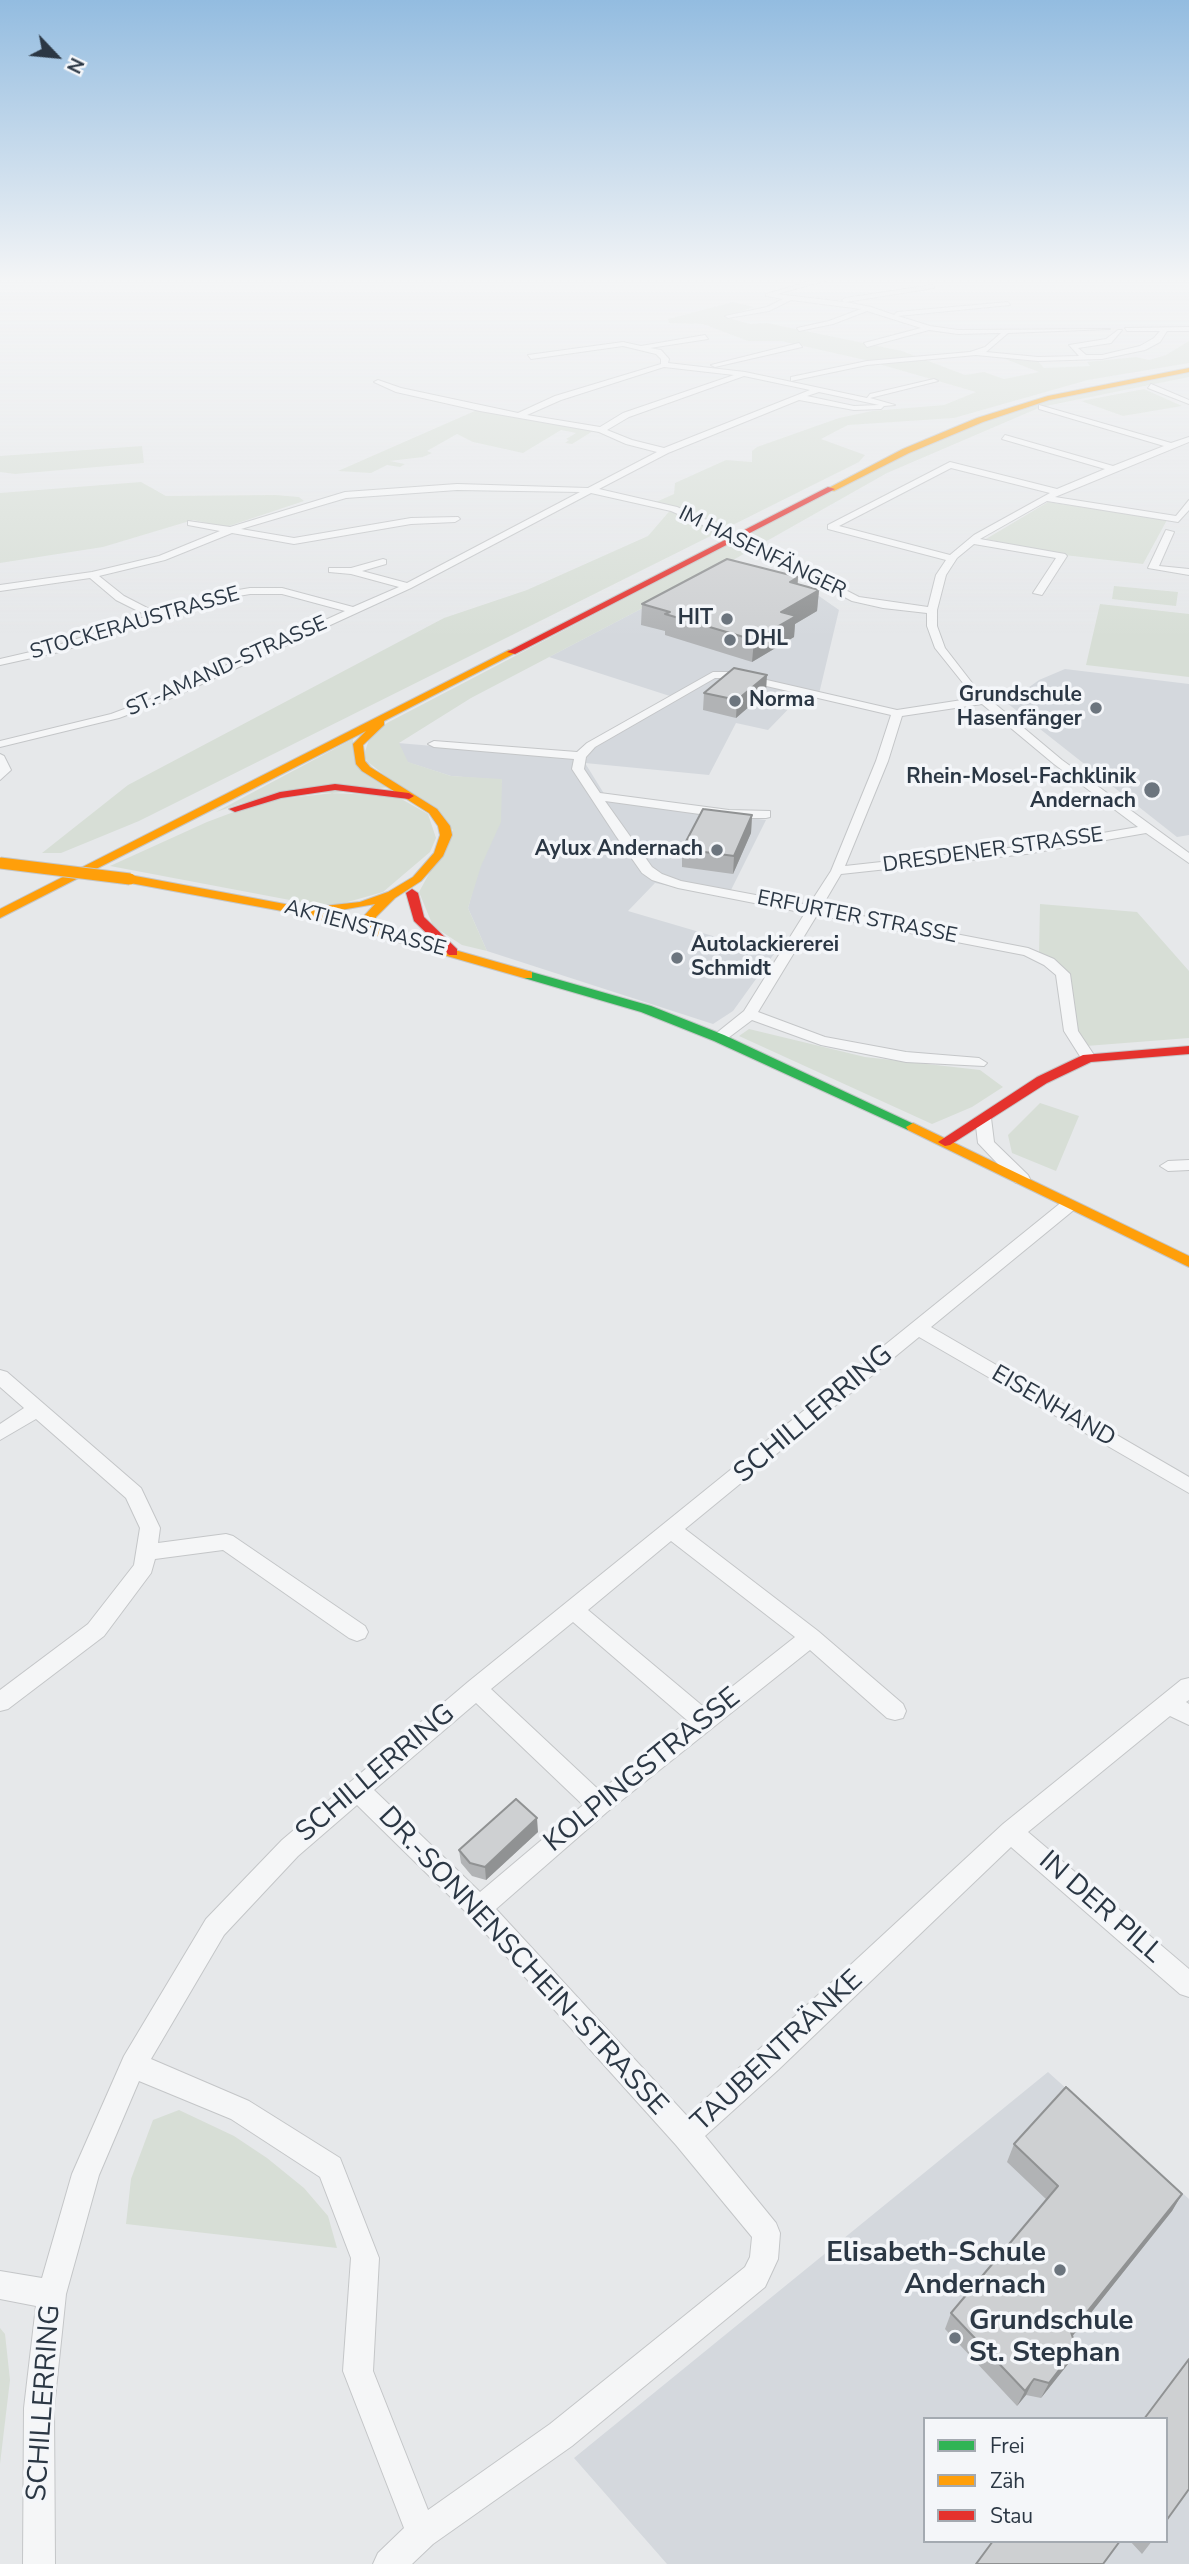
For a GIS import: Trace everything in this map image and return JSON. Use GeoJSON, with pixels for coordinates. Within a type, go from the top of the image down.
{"type":"FeatureCollection","features":[{"type":"Feature","properties":{"kind":"main road"},"geometry":{"type":"LineString","coordinates":[[6,894],[804,492],[970,418],[1029,399]]}},
{"type":"Feature","properties":{"kind":"main road"},"geometry":{"type":"LineString","coordinates":[[0,914],[390,716],[844,480],[933,439],[1046,399]]}},
{"type":"Feature","properties":{"kind":"main road"},"geometry":{"type":"LineString","coordinates":[[367,929],[392,915],[439,853],[446,835],[444,826],[433,811],[366,769],[357,753],[358,744],[390,716]]}},
{"type":"Feature","properties":{"kind":"main road"},"geometry":{"type":"LineString","coordinates":[[106,861],[209,818],[280,795],[335,787],[409,796]]}},
{"type":"Feature","properties":{"kind":"main road","name":"AKTIENSTRASSE"},"geometry":{"type":"LineString","coordinates":[[0,863],[130,879],[306,912],[646,1009],[719,1038],[945,1142],[1189,1262]]}},
{"type":"Feature","properties":{"kind":"main road"},"geometry":{"type":"LineString","coordinates":[[306,912],[362,905],[414,886]]}},
{"type":"Feature","properties":{"kind":"main road"},"geometry":{"type":"LineString","coordinates":[[414,886],[418,918],[453,952]]}},
{"type":"Feature","properties":{"kind":"main road"},"geometry":{"type":"LineString","coordinates":[[367,929],[370,916],[391,895]]}},
{"type":"Feature","properties":{"kind":"main road"},"geometry":{"type":"LineString","coordinates":[[945,1142],[1042,1080],[1088,1058],[1189,1049]]}},
{"type":"Feature","properties":{"kind":"street"},"geometry":{"type":"LineString","coordinates":[[434,399],[601,430],[629,442],[665,451]]}},
{"type":"Feature","properties":{"kind":"street"},"geometry":{"type":"LineString","coordinates":[[518,416],[557,399]]}},
{"type":"Feature","properties":{"kind":"street"},"geometry":{"type":"LineString","coordinates":[[601,430],[626,415],[673,399]]}},
{"type":"Feature","properties":{"kind":"street","name":"ST.-AMAND-STRASSE"},"geometry":{"type":"LineString","coordinates":[[0,744],[115,716],[163,698],[408,586],[594,491],[665,451],[794,399]]}},
{"type":"Feature","properties":{"kind":"street"},"geometry":{"type":"LineString","coordinates":[[806,399],[854,408],[891,405],[870,399]]}},
{"type":"Feature","properties":{"kind":"street"},"geometry":{"type":"LineString","coordinates":[[1042,407],[1189,449]]}},
{"type":"Feature","properties":{"kind":"street"},"geometry":{"type":"LineString","coordinates":[[1004,438],[1110,468]]}},
{"type":"Feature","properties":{"kind":"street"},"geometry":{"type":"LineString","coordinates":[[1189,439],[1110,468],[1057,492],[973,541],[952,559],[941,575],[932,610],[932,626],[940,648],[951,666],[985,700],[1058,762],[1189,859]]}},
{"type":"Feature","properties":{"kind":"street"},"geometry":{"type":"LineString","coordinates":[[952,559],[831,527],[950,465],[1057,492]]}},
{"type":"Feature","properties":{"kind":"street","name":"IM HASENFÄNGER"},"geometry":{"type":"LineString","coordinates":[[0,588],[92,575],[162,558],[288,509],[345,495],[510,486],[594,491],[674,509],[856,599],[932,610]]}},
{"type":"Feature","properties":{"kind":"street"},"geometry":{"type":"LineString","coordinates":[[1045,498],[1178,519],[1189,503]]}},
{"type":"Feature","properties":{"kind":"street"},"geometry":{"type":"LineString","coordinates":[[191,523],[294,541],[373,527],[455,519]]}},
{"type":"Feature","properties":{"kind":"street"},"geometry":{"type":"LineString","coordinates":[[1169,532],[1153,568],[1189,572]]}},
{"type":"Feature","properties":{"kind":"street"},"geometry":{"type":"LineString","coordinates":[[973,541],[1062,556],[1038,593]]}},
{"type":"Feature","properties":{"kind":"street"},"geometry":{"type":"LineString","coordinates":[[351,571],[383,562]]}},
{"type":"Feature","properties":{"kind":"street"},"geometry":{"type":"LineString","coordinates":[[332,570],[351,571],[408,586]]}},
{"type":"Feature","properties":{"kind":"street"},"geometry":{"type":"LineString","coordinates":[[92,575],[120,598],[157,617]]}},
{"type":"Feature","properties":{"kind":"street","name":"STOCKERAUSTRASSE"},"geometry":{"type":"LineString","coordinates":[[0,662],[55,650],[219,596],[250,591],[282,592],[319,599],[351,610]]}},
{"type":"Feature","properties":{"kind":"street"},"geometry":{"type":"LineString","coordinates":[[434,744],[580,756],[600,740],[706,678],[721,674],[897,713],[985,700]]}},
{"type":"Feature","properties":{"kind":"street"},"geometry":{"type":"LineString","coordinates":[[719,1038],[750,1014],[816,909],[837,870],[897,713]]}},
{"type":"Feature","properties":{"kind":"street","name":"ERFURTER STRASSE"},"geometry":{"type":"LineString","coordinates":[[580,756],[578,769],[622,836],[647,870],[657,877],[678,884],[1028,952],[1049,962],[1063,974],[1070,1031],[1088,1058]]}},
{"type":"Feature","properties":{"kind":"street"},"geometry":{"type":"LineString","coordinates":[[0,758],[5,770],[0,776]]}},
{"type":"Feature","properties":{"kind":"street"},"geometry":{"type":"LineString","coordinates":[[597,796],[729,814],[766,814]]}},
{"type":"Feature","properties":{"kind":"street","name":"DRESDENER STRASSE"},"geometry":{"type":"LineString","coordinates":[[837,870],[1026,850],[1148,829]]}},
{"type":"Feature","properties":{"kind":"street"},"geometry":{"type":"LineString","coordinates":[[750,1014],[821,1041],[906,1056],[979,1063]]}},
{"type":"Feature","properties":{"kind":"street"},"geometry":{"type":"LineString","coordinates":[[984,1118],[986,1143],[1024,1182]]}},
{"type":"Feature","properties":{"kind":"street"},"geometry":{"type":"LineString","coordinates":[[1168,1166],[1189,1165]]}},
{"type":"Feature","properties":{"kind":"street","name":"SCHILLERRING"},"geometry":{"type":"LineString","coordinates":[[39,2564],[39,2408],[52,2294],[86,2174],[133,2065],[215,1927],[290,1848],[476,1689],[572,1609],[673,1531],[1069,1205]]}},
{"type":"Feature","properties":{"kind":"street","name":"EISENHAND"},"geometry":{"type":"LineString","coordinates":[[918,1328],[1189,1486]]}},
{"type":"Feature","properties":{"kind":"street"},"geometry":{"type":"LineString","coordinates":[[0,1377],[134,1493],[150,1528],[149,1552],[144,1567],[96,1630],[0,1702]]}},
{"type":"Feature","properties":{"kind":"street"},"geometry":{"type":"LineString","coordinates":[[0,1433],[37,1409]]}},
{"type":"Feature","properties":{"kind":"street"},"geometry":{"type":"LineString","coordinates":[[673,1531],[810,1637],[895,1711]]}},
{"type":"Feature","properties":{"kind":"street"},"geometry":{"type":"LineString","coordinates":[[149,1552],[226,1542],[356,1632]]}},
{"type":"Feature","properties":{"kind":"street"},"geometry":{"type":"LineString","coordinates":[[572,1609],[703,1720]]}},
{"type":"Feature","properties":{"kind":"street","name":"KOLPINGSTRASSE"},"geometry":{"type":"LineString","coordinates":[[479,1908],[599,1805],[810,1637]]}},
{"type":"Feature","properties":{"kind":"street","name":"TAUBENTRÄNKE"},"geometry":{"type":"LineString","coordinates":[[389,2564],[422,2533],[561,2435],[755,2277],[764,2259],[766,2233],[686,2135],[769,2062],[1011,1832],[1180,1710],[1189,1687]]}},
{"type":"Feature","properties":{"kind":"street"},"geometry":{"type":"LineString","coordinates":[[476,1689],[599,1805]]}},
{"type":"Feature","properties":{"kind":"street","name":"DR.-SONNENSCHEIN-STRASSE"},"geometry":{"type":"LineString","coordinates":[[358,1790],[479,1908],[686,2135]]}},
{"type":"Feature","properties":{"kind":"street","name":"IN DER PILL"},"geometry":{"type":"LineString","coordinates":[[1011,1832],[1189,1985]]}},
{"type":"Feature","properties":{"kind":"street"},"geometry":{"type":"LineString","coordinates":[[133,2065],[240,2109],[330,2168],[365,2258],[358,2371],[422,2533]]}},
{"type":"Feature","properties":{"kind":"street"},"geometry":{"type":"LineString","coordinates":[[0,2285],[52,2294]]}},
{"type":"Feature","properties":{"kind":"shaded area"},"geometry":{"type":"Polygon","coordinates":[[[960,399],[1022,399],[954,418],[848,425],[821,439],[865,455],[859,462],[139,821],[61,853],[42,853],[128,785],[444,618],[527,590],[648,536],[673,507],[656,502],[674,494],[675,483],[726,460],[752,462],[752,451],[757,447],[839,418],[872,411],[944,405],[960,399]]]}},
{"type":"Feature","properties":{"kind":"shaded area"},"geometry":{"type":"Polygon","coordinates":[[[1082,399],[1041,407],[887,473],[719,568],[471,698],[399,743],[408,762],[451,776],[502,779],[501,822],[481,866],[468,908],[487,951],[462,945],[433,926],[419,892],[453,830],[363,758],[370,736],[387,723],[871,470],[971,426],[1050,400],[1082,399]]]}},
{"type":"Feature","properties":{"kind":"shaded area"},"geometry":{"type":"Polygon","coordinates":[[[1166,399],[1182,406],[1123,416],[1081,401],[1166,399]]]}},
{"type":"Feature","properties":{"kind":"shaded area"},"geometry":{"type":"Polygon","coordinates":[[[477,410],[593,431],[572,444],[565,443],[569,440],[566,439],[576,433],[561,430],[523,453],[473,442],[457,434],[427,451],[432,453],[423,457],[390,461],[405,464],[400,467],[387,465],[371,473],[338,471],[477,410]]]}},
{"type":"Feature","properties":{"kind":"shaded area"},"geometry":{"type":"Polygon","coordinates":[[[142,446],[144,463],[15,474],[0,472],[0,456],[142,446]]]}},
{"type":"Feature","properties":{"kind":"shaded area"},"geometry":{"type":"Polygon","coordinates":[[[141,482],[166,496],[276,495],[299,497],[304,501],[226,527],[193,520],[103,547],[0,563],[0,493],[141,482]]]}},
{"type":"Feature","properties":{"kind":"shaded area"},"geometry":{"type":"Polygon","coordinates":[[[1048,502],[1167,520],[1143,564],[1064,555],[986,539],[1048,502]]]}},
{"type":"Feature","properties":{"kind":"shaded area"},"geometry":{"type":"Polygon","coordinates":[[[719,568],[819,596],[839,610],[818,698],[802,695],[768,730],[736,723],[709,775],[585,763],[608,800],[766,820],[727,898],[655,883],[628,911],[774,954],[733,1011],[713,1024],[487,951],[468,908],[502,780],[451,776],[407,762],[398,743],[573,758],[584,762],[593,749],[676,698],[549,657],[719,568]]]}},
{"type":"Feature","properties":{"kind":"shaded area"},"geometry":{"type":"Polygon","coordinates":[[[1114,586],[1178,592],[1176,606],[1112,599],[1114,586]]]}},
{"type":"Feature","properties":{"kind":"shaded area"},"geometry":{"type":"Polygon","coordinates":[[[1100,604],[1189,614],[1189,677],[1086,665],[1100,604]]]}},
{"type":"Feature","properties":{"kind":"shaded area"},"geometry":{"type":"Polygon","coordinates":[[[1065,669],[1189,684],[1189,835],[1177,837],[1007,703],[1039,680],[1065,669]]]}},
{"type":"Feature","properties":{"kind":"shaded area"},"geometry":{"type":"Polygon","coordinates":[[[353,739],[353,744],[389,787],[242,803],[216,812],[353,739]]]}},
{"type":"Feature","properties":{"kind":"shaded area"},"geometry":{"type":"Polygon","coordinates":[[[309,792],[396,796],[428,814],[436,838],[430,852],[383,892],[337,905],[311,904],[110,866],[247,807],[309,792]]]}},
{"type":"Feature","properties":{"kind":"shaded area"},"geometry":{"type":"Polygon","coordinates":[[[1040,904],[1137,912],[1189,971],[1189,1038],[1086,1046],[1076,1031],[1068,974],[1039,954],[1040,904]]]}},
{"type":"Feature","properties":{"kind":"shaded area"},"geometry":{"type":"Polygon","coordinates":[[[749,1029],[865,1057],[980,1070],[1003,1087],[972,1107],[932,1124],[739,1036],[749,1029]]]}},
{"type":"Feature","properties":{"kind":"shaded area"},"geometry":{"type":"Polygon","coordinates":[[[1040,1103],[1079,1116],[1056,1171],[1012,1153],[1008,1135],[1040,1103]]]}},
{"type":"Feature","properties":{"kind":"shaded area","name":"Grundschule St. Stephan"},"geometry":{"type":"Polygon","coordinates":[[[1048,2072],[1189,2199],[1189,2564],[667,2564],[574,2458],[1048,2072]]]}},
{"type":"Feature","properties":{"kind":"shaded area"},"geometry":{"type":"Polygon","coordinates":[[[179,2110],[234,2136],[304,2188],[328,2216],[337,2248],[126,2224],[131,2179],[153,2120],[179,2110]]]}},
{"type":"Feature","properties":{"kind":"shaded area"},"geometry":{"type":"Polygon","coordinates":[[[0,2328],[5,2334],[10,2380],[0,2464],[0,2328]]]}},
{"type":"Feature","properties":{"kind":"building"},"geometry":{"type":"Polygon","coordinates":[[[727,559],[798,577],[790,582],[819,590],[781,612],[796,616],[754,640],[665,614],[670,612],[642,604],[727,559]]]}},
{"type":"Feature","properties":{"kind":"building"},"geometry":{"type":"Polygon","coordinates":[[[734,668],[767,675],[737,700],[704,693],[734,668]]]}},
{"type":"Feature","properties":{"kind":"building"},"geometry":{"type":"Polygon","coordinates":[[[703,809],[752,815],[734,856],[682,849],[703,809]]]}},
{"type":"Feature","properties":{"kind":"building"},"geometry":{"type":"Polygon","coordinates":[[[516,1799],[537,1818],[485,1867],[470,1863],[459,1850],[516,1799]]]}},
{"type":"Feature","properties":{"kind":"building","name":"Elisabeth-Schule Andernach"},"geometry":{"type":"Polygon","coordinates":[[[1066,2087],[1182,2194],[1071,2332],[1076,2348],[1049,2383],[1034,2379],[1025,2391],[951,2313],[1058,2186],[1014,2144],[1066,2087]]]}},
{"type":"Feature","properties":{"kind":"building","name":"Grundschule St. Stephan"},"geometry":{"type":"Polygon","coordinates":[[[1189,2359],[1189,2489],[1168,2518],[1168,2417],[1146,2417],[1189,2359]]]}},
{"type":"Feature","properties":{"kind":"building"},"geometry":{"type":"Polygon","coordinates":[[[992,2543],[1119,2543],[1103,2564],[976,2564],[992,2543]]]}},
{"type":"Feature","properties":{"kind":"traffic: fast"},"geometry":{"type":"LineString","coordinates":[[528,975],[646,1009],[719,1038],[913,1127]]}},
{"type":"Feature","properties":{"kind":"traffic: slow"},"geometry":{"type":"LineString","coordinates":[[831,489],[906,451],[980,420],[1046,399]]}},
{"type":"Feature","properties":{"kind":"traffic: slow"},"geometry":{"type":"LineString","coordinates":[[0,914],[512,652]]}},
{"type":"Feature","properties":{"kind":"traffic: slow"},"geometry":{"type":"LineString","coordinates":[[367,929],[370,916],[391,895],[417,879],[439,854],[446,835],[444,826],[433,811],[366,769],[360,762],[358,744],[380,723]]}},
{"type":"Feature","properties":{"kind":"traffic: slow"},"geometry":{"type":"LineString","coordinates":[[0,863],[130,879]]}},
{"type":"Feature","properties":{"kind":"traffic: slow"},"geometry":{"type":"LineString","coordinates":[[130,879],[306,912],[528,975]]}},
{"type":"Feature","properties":{"kind":"traffic: slow"},"geometry":{"type":"LineString","coordinates":[[306,912],[362,905],[389,895]]}},
{"type":"Feature","properties":{"kind":"traffic: slow"},"geometry":{"type":"LineString","coordinates":[[913,1127],[1189,1262]]}},
{"type":"Feature","properties":{"kind":"traffic: jam"},"geometry":{"type":"LineString","coordinates":[[512,652],[831,489]]}},
{"type":"Feature","properties":{"kind":"traffic: jam"},"geometry":{"type":"LineString","coordinates":[[235,809],[280,795],[335,787],[409,796]]}},
{"type":"Feature","properties":{"kind":"traffic: jam"},"geometry":{"type":"LineString","coordinates":[[412,893],[418,918],[453,952]]}},
{"type":"Feature","properties":{"kind":"traffic: jam"},"geometry":{"type":"LineString","coordinates":[[945,1142],[1042,1080],[1088,1058],[1189,1050]]}},
{"type":"Feature","properties":{"kind":"place","name":"HIT"},"geometry":{"type":"Point","coordinates":[727,619]}},
{"type":"Feature","properties":{"kind":"place","name":"DHL"},"geometry":{"type":"Point","coordinates":[730,640]}},
{"type":"Feature","properties":{"kind":"place","name":"Norma"},"geometry":{"type":"Point","coordinates":[735,701]}},
{"type":"Feature","properties":{"kind":"place","name":"Grundschule Hasenfänger"},"geometry":{"type":"Point","coordinates":[1096,708]}},
{"type":"Feature","properties":{"kind":"place","name":"Rhein-Mosel-Fachklinik Andernach"},"geometry":{"type":"Point","coordinates":[1152,790]}},
{"type":"Feature","properties":{"kind":"place","name":"Aylux Andernach"},"geometry":{"type":"Point","coordinates":[717,850]}},
{"type":"Feature","properties":{"kind":"place","name":"Autolackiererei Schmidt"},"geometry":{"type":"Point","coordinates":[677,958]}},
{"type":"Feature","properties":{"kind":"place","name":"Elisabeth-Schule Andernach"},"geometry":{"type":"Point","coordinates":[1060,2270]}},
{"type":"Feature","properties":{"kind":"place","name":"Grundschule St. Stephan"},"geometry":{"type":"Point","coordinates":[955,2338]}}]}
